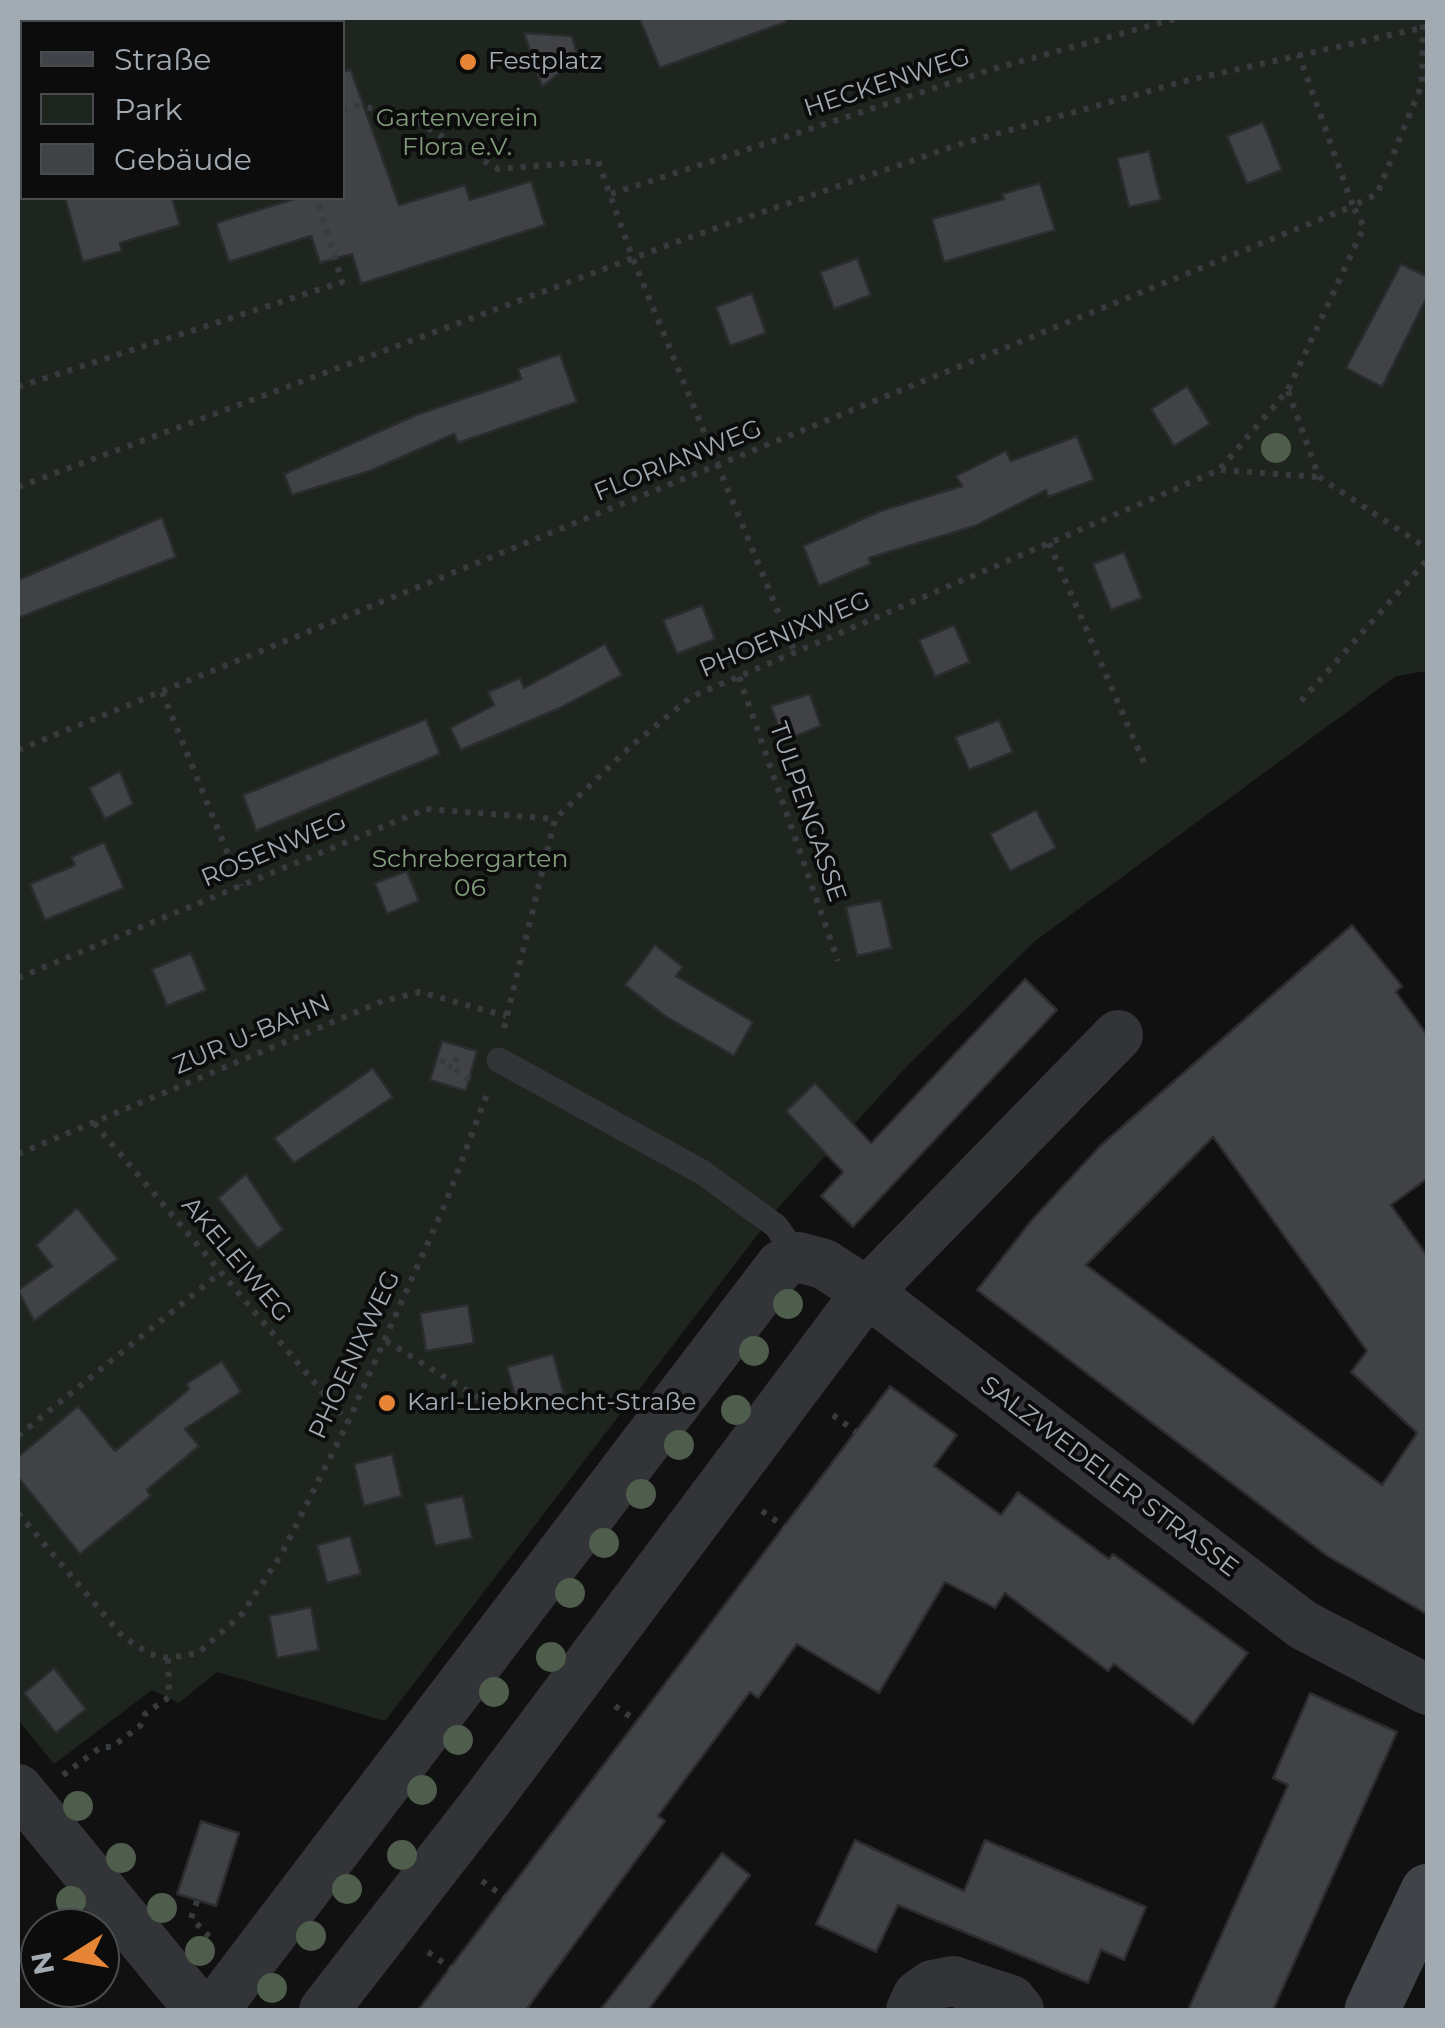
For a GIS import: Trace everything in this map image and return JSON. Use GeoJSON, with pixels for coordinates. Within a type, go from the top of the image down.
{"type":"FeatureCollection","features":[{"type":"Feature","properties":{"kind":"main road"},"geometry":{"type":"LineString","coordinates":[[1372,2010],[1428,1891]]}},
{"type":"Feature","properties":{"kind":"street"},"geometry":{"type":"LineString","coordinates":[[324,2010],[482,1808],[867,1292],[1118,1035]]}},
{"type":"Feature","properties":{"kind":"street"},"geometry":{"type":"LineString","coordinates":[[214,2010],[781,1265],[798,1258]]}},
{"type":"Feature","properties":{"kind":"street","name":"SALZWEDELER STRASSE"},"geometry":{"type":"LineString","coordinates":[[798,1258],[824,1264],[867,1292],[1303,1625],[1428,1690]]}},
{"type":"Feature","properties":{"kind":"street"},"geometry":{"type":"LineString","coordinates":[[22,1799],[200,2010]]}},
{"type":"Feature","properties":{"kind":"street"},"geometry":{"type":"LineString","coordinates":[[911,2010],[918,1995],[932,1985],[954,1981],[1011,2000],[1020,2010]]}},
{"type":"Feature","properties":{"kind":"lane"},"geometry":{"type":"LineString","coordinates":[[500,1060],[700,1176],[776,1226],[798,1258]]}},
{"type":"Feature","properties":{"kind":"path","name":"HECKENWEG"},"geometry":{"type":"LineString","coordinates":[[611,194],[994,70],[1178,18]]}},
{"type":"Feature","properties":{"kind":"path"},"geometry":{"type":"LineString","coordinates":[[1298,55],[1353,206],[1377,194],[1422,84],[1426,27],[1423,18]]}},
{"type":"Feature","properties":{"kind":"path"},"geometry":{"type":"LineString","coordinates":[[18,486],[632,259],[960,144],[1298,55],[1426,27]]}},
{"type":"Feature","properties":{"kind":"path"},"geometry":{"type":"LineString","coordinates":[[345,109],[356,106],[402,113],[498,169],[598,161],[632,259],[794,653]]}},
{"type":"Feature","properties":{"kind":"path"},"geometry":{"type":"LineString","coordinates":[[18,387],[342,282],[318,200]]}},
{"type":"Feature","properties":{"kind":"path","name":"PHOENIXWEG"},"geometry":{"type":"LineString","coordinates":[[168,1658],[198,1653],[242,1614],[281,1556],[386,1340],[446,1202],[500,1060],[506,1016],[555,818],[631,746],[692,697],[1219,470],[1288,390],[1364,227],[1353,206]]}},
{"type":"Feature","properties":{"kind":"path","name":"FLORIANWEG"},"geometry":{"type":"LineString","coordinates":[[18,750],[1353,206]]}},
{"type":"Feature","properties":{"kind":"path"},"geometry":{"type":"LineString","coordinates":[[1288,390],[1318,477]]}},
{"type":"Feature","properties":{"kind":"path"},"geometry":{"type":"LineString","coordinates":[[1219,470],[1318,477],[1428,549]]}},
{"type":"Feature","properties":{"kind":"path"},"geometry":{"type":"LineString","coordinates":[[1049,543],[1146,765]]}},
{"type":"Feature","properties":{"kind":"path"},"geometry":{"type":"LineString","coordinates":[[1301,701],[1428,559]]}},
{"type":"Feature","properties":{"kind":"path","name":"TULPENGASSE"},"geometry":{"type":"LineString","coordinates":[[739,677],[838,961]]}},
{"type":"Feature","properties":{"kind":"path"},"geometry":{"type":"LineString","coordinates":[[162,692],[241,886]]}},
{"type":"Feature","properties":{"kind":"path","name":"ROSENWEG"},"geometry":{"type":"LineString","coordinates":[[18,978],[426,809],[555,818]]}},
{"type":"Feature","properties":{"kind":"path","name":"ZUR U-BAHN"},"geometry":{"type":"LineString","coordinates":[[18,1154],[383,1002],[420,992],[506,1016]]}},
{"type":"Feature","properties":{"kind":"path"},"geometry":{"type":"LineString","coordinates":[[443,1060],[441,1065],[454,1068]]}},
{"type":"Feature","properties":{"kind":"path","name":"AKELEIWEG"},"geometry":{"type":"LineString","coordinates":[[94,1123],[348,1422]]}},
{"type":"Feature","properties":{"kind":"path"},"geometry":{"type":"LineString","coordinates":[[18,1436],[220,1273]]}},
{"type":"Feature","properties":{"kind":"path"},"geometry":{"type":"LineString","coordinates":[[386,1340],[505,1414]]}},
{"type":"Feature","properties":{"kind":"path"},"geometry":{"type":"LineString","coordinates":[[821,1406],[856,1432]]}},
{"type":"Feature","properties":{"kind":"path"},"geometry":{"type":"LineString","coordinates":[[749,1502],[785,1527]]}},
{"type":"Feature","properties":{"kind":"path"},"geometry":{"type":"LineString","coordinates":[[18,1513],[124,1637],[150,1654],[168,1658],[169,1697],[145,1714],[140,1726],[112,1747],[101,1747],[22,1799]]}},
{"type":"Feature","properties":{"kind":"path"},"geometry":{"type":"LineString","coordinates":[[470,1872],[506,1898]]}},
{"type":"Feature","properties":{"kind":"path"},"geometry":{"type":"LineString","coordinates":[[196,1901],[191,1918],[210,1937]]}},
{"type":"Feature","properties":{"kind":"path"},"geometry":{"type":"LineString","coordinates":[[416,1944],[451,1968]]}},
{"type":"Feature","properties":{"kind":"green space","name":"Schrebergarten 06"},"geometry":{"type":"Polygon","coordinates":[[[18,18],[1428,18],[1427,671],[1396,676],[1035,941],[909,1064],[778,1208],[385,1721],[217,1672],[179,1703],[152,1690],[54,1764],[18,1720],[18,18]]]}},
{"type":"Feature","properties":{"kind":"building"},"geometry":{"type":"Polygon","coordinates":[[[639,18],[786,18],[786,22],[660,68],[639,18]]]}},
{"type":"Feature","properties":{"kind":"building"},"geometry":{"type":"Polygon","coordinates":[[[524,33],[572,36],[578,58],[542,87],[524,33]]]}},
{"type":"Feature","properties":{"kind":"building"},"geometry":{"type":"Polygon","coordinates":[[[351,70],[399,205],[465,185],[470,200],[531,181],[545,225],[361,284],[352,254],[320,263],[311,236],[229,262],[216,223],[291,200],[345,200],[345,71],[351,70]]]}},
{"type":"Feature","properties":{"kind":"building"},"geometry":{"type":"Polygon","coordinates":[[[1263,122],[1282,170],[1247,184],[1227,136],[1263,122]]]}},
{"type":"Feature","properties":{"kind":"building"},"geometry":{"type":"Polygon","coordinates":[[[1149,151],[1161,200],[1129,207],[1117,158],[1149,151]]]}},
{"type":"Feature","properties":{"kind":"building"},"geometry":{"type":"Polygon","coordinates":[[[1040,183],[1055,230],[944,262],[932,219],[1004,199],[1002,194],[1040,183]]]}},
{"type":"Feature","properties":{"kind":"building"},"geometry":{"type":"Polygon","coordinates":[[[66,200],[173,200],[180,225],[120,243],[122,251],[83,262],[66,200]]]}},
{"type":"Feature","properties":{"kind":"building"},"geometry":{"type":"Polygon","coordinates":[[[857,258],[871,295],[834,309],[820,272],[857,258]]]}},
{"type":"Feature","properties":{"kind":"building"},"geometry":{"type":"Polygon","coordinates":[[[1401,264],[1428,277],[1428,295],[1382,387],[1346,368],[1401,264]]]}},
{"type":"Feature","properties":{"kind":"building"},"geometry":{"type":"Polygon","coordinates":[[[752,293],[766,333],[730,346],[716,307],[752,293]]]}},
{"type":"Feature","properties":{"kind":"building"},"geometry":{"type":"Polygon","coordinates":[[[560,354],[577,402],[458,443],[454,434],[370,471],[292,495],[284,474],[416,415],[521,379],[518,369],[560,354]]]}},
{"type":"Feature","properties":{"kind":"building"},"geometry":{"type":"Polygon","coordinates":[[[1187,386],[1210,424],[1174,446],[1151,409],[1187,386]]]}},
{"type":"Feature","properties":{"kind":"building"},"geometry":{"type":"Polygon","coordinates":[[[1077,436],[1094,480],[1048,497],[1046,490],[975,526],[869,558],[871,564],[819,586],[803,546],[880,511],[962,486],[956,476],[1006,451],[1011,461],[1077,436]]]}},
{"type":"Feature","properties":{"kind":"building"},"geometry":{"type":"Polygon","coordinates":[[[162,517],[176,557],[18,618],[18,580],[162,517]]]}},
{"type":"Feature","properties":{"kind":"building"},"geometry":{"type":"Polygon","coordinates":[[[1124,552],[1142,598],[1111,610],[1093,564],[1124,552]]]}},
{"type":"Feature","properties":{"kind":"building"},"geometry":{"type":"Polygon","coordinates":[[[702,605],[715,639],[677,654],[663,620],[702,605]]]}},
{"type":"Feature","properties":{"kind":"building"},"geometry":{"type":"Polygon","coordinates":[[[954,625],[970,662],[935,677],[919,640],[954,625]]]}},
{"type":"Feature","properties":{"kind":"building"},"geometry":{"type":"Polygon","coordinates":[[[605,644],[622,675],[560,708],[461,750],[450,728],[494,705],[488,692],[520,678],[524,688],[605,644]]]}},
{"type":"Feature","properties":{"kind":"building"},"geometry":{"type":"Polygon","coordinates":[[[810,694],[821,726],[783,741],[771,706],[810,694]]]}},
{"type":"Feature","properties":{"kind":"building"},"geometry":{"type":"Polygon","coordinates":[[[426,719],[440,754],[256,831],[243,795],[426,719]]]}},
{"type":"Feature","properties":{"kind":"building"},"geometry":{"type":"Polygon","coordinates":[[[999,720],[1013,752],[969,770],[955,737],[999,720]]]}},
{"type":"Feature","properties":{"kind":"building"},"geometry":{"type":"Polygon","coordinates":[[[120,771],[133,804],[105,819],[89,788],[120,771]]]}},
{"type":"Feature","properties":{"kind":"building"},"geometry":{"type":"Polygon","coordinates":[[[1036,810],[1056,848],[1010,871],[990,834],[1036,810]]]}},
{"type":"Feature","properties":{"kind":"building"},"geometry":{"type":"Polygon","coordinates":[[[104,842],[124,888],[45,920],[30,884],[75,865],[71,857],[104,842]]]}},
{"type":"Feature","properties":{"kind":"building"},"geometry":{"type":"Polygon","coordinates":[[[407,871],[419,901],[387,914],[375,883],[407,871]]]}},
{"type":"Feature","properties":{"kind":"building"},"geometry":{"type":"Polygon","coordinates":[[[881,900],[892,948],[857,956],[846,907],[881,900]]]}},
{"type":"Feature","properties":{"kind":"building"},"geometry":{"type":"Polygon","coordinates":[[[1352,925],[1402,986],[1396,992],[1428,1036],[1428,1178],[1391,1205],[1428,1257],[1428,1615],[1326,1555],[977,1290],[1031,1221],[1100,1146],[1352,925]],[[1213,1137],[1086,1265],[1382,1485],[1417,1433],[1351,1372],[1367,1351],[1213,1137]]]}},
{"type":"Feature","properties":{"kind":"building"},"geometry":{"type":"Polygon","coordinates":[[[655,945],[683,967],[676,976],[753,1022],[734,1056],[665,1016],[625,985],[655,945]]]}},
{"type":"Feature","properties":{"kind":"building"},"geometry":{"type":"Polygon","coordinates":[[[191,953],[206,990],[167,1006],[152,969],[191,953]]]}},
{"type":"Feature","properties":{"kind":"building"},"geometry":{"type":"Polygon","coordinates":[[[1025,979],[1057,1010],[853,1227],[821,1196],[843,1172],[786,1111],[815,1083],[871,1143],[1025,979]]]}},
{"type":"Feature","properties":{"kind":"building"},"geometry":{"type":"Polygon","coordinates":[[[442,1041],[477,1051],[466,1091],[430,1080],[442,1041]]]}},
{"type":"Feature","properties":{"kind":"building"},"geometry":{"type":"Polygon","coordinates":[[[373,1068],[393,1097],[294,1163],[274,1138],[373,1068]]]}},
{"type":"Feature","properties":{"kind":"building"},"geometry":{"type":"Polygon","coordinates":[[[246,1174],[283,1230],[258,1249],[218,1198],[246,1174]]]}},
{"type":"Feature","properties":{"kind":"building"},"geometry":{"type":"Polygon","coordinates":[[[77,1208],[118,1259],[34,1321],[18,1290],[52,1266],[36,1245],[77,1208]]]}},
{"type":"Feature","properties":{"kind":"building"},"geometry":{"type":"Polygon","coordinates":[[[468,1305],[474,1343],[426,1351],[420,1313],[468,1305]]]}},
{"type":"Feature","properties":{"kind":"building"},"geometry":{"type":"Polygon","coordinates":[[[553,1354],[565,1398],[519,1411],[507,1367],[553,1354]]]}},
{"type":"Feature","properties":{"kind":"building"},"geometry":{"type":"Polygon","coordinates":[[[222,1361],[241,1392],[185,1429],[199,1446],[147,1490],[151,1496],[80,1554],[18,1477],[18,1457],[78,1406],[115,1451],[189,1389],[186,1384],[222,1361]]]}},
{"type":"Feature","properties":{"kind":"building"},"geometry":{"type":"Polygon","coordinates":[[[890,1386],[957,1435],[934,1466],[1001,1515],[1018,1492],[1109,1559],[1113,1554],[1248,1653],[1193,1724],[1114,1664],[1108,1671],[1005,1593],[995,1608],[945,1582],[879,1693],[797,1644],[758,1698],[750,1692],[658,1816],[665,1821],[526,2010],[418,2010],[890,1386]]]}},
{"type":"Feature","properties":{"kind":"building"},"geometry":{"type":"Polygon","coordinates":[[[392,1454],[402,1496],[364,1506],[354,1464],[392,1454]]]}},
{"type":"Feature","properties":{"kind":"building"},"geometry":{"type":"Polygon","coordinates":[[[463,1496],[472,1538],[435,1546],[425,1504],[463,1496]]]}},
{"type":"Feature","properties":{"kind":"building"},"geometry":{"type":"Polygon","coordinates":[[[350,1536],[361,1574],[327,1583],[317,1545],[350,1536]]]}},
{"type":"Feature","properties":{"kind":"building"},"geometry":{"type":"Polygon","coordinates":[[[311,1607],[319,1650],[277,1658],[269,1616],[311,1607]]]}},
{"type":"Feature","properties":{"kind":"building"},"geometry":{"type":"Polygon","coordinates":[[[54,1668],[86,1709],[56,1733],[24,1693],[54,1668]]]}},
{"type":"Feature","properties":{"kind":"building"},"geometry":{"type":"Polygon","coordinates":[[[1310,1693],[1397,1732],[1273,2010],[1188,2010],[1288,1785],[1273,1778],[1310,1693]]]}},
{"type":"Feature","properties":{"kind":"building"},"geometry":{"type":"Polygon","coordinates":[[[201,1821],[239,1833],[216,1906],[177,1894],[201,1821]]]}},
{"type":"Feature","properties":{"kind":"building"},"geometry":{"type":"Polygon","coordinates":[[[855,1840],[964,1891],[985,1840],[1146,1907],[1124,1960],[1101,1950],[1088,1983],[898,1905],[876,1952],[816,1924],[855,1840]]]}},
{"type":"Feature","properties":{"kind":"building"},"geometry":{"type":"Polygon","coordinates":[[[722,1853],[750,1875],[648,2010],[600,2010],[722,1853]]]}},
{"type":"Feature","properties":{"kind":"place","name":"Festplatz"},"geometry":{"type":"Point","coordinates":[468,62]}},
{"type":"Feature","properties":{"kind":"place","name":"Karl-Liebknecht-Straße"},"geometry":{"type":"Point","coordinates":[387,1403]}},
{"type":"Feature","properties":{"kind":"park label","name":"Gartenverein Flora e.V."},"geometry":{"type":"Point","coordinates":[457,134]}}]}
